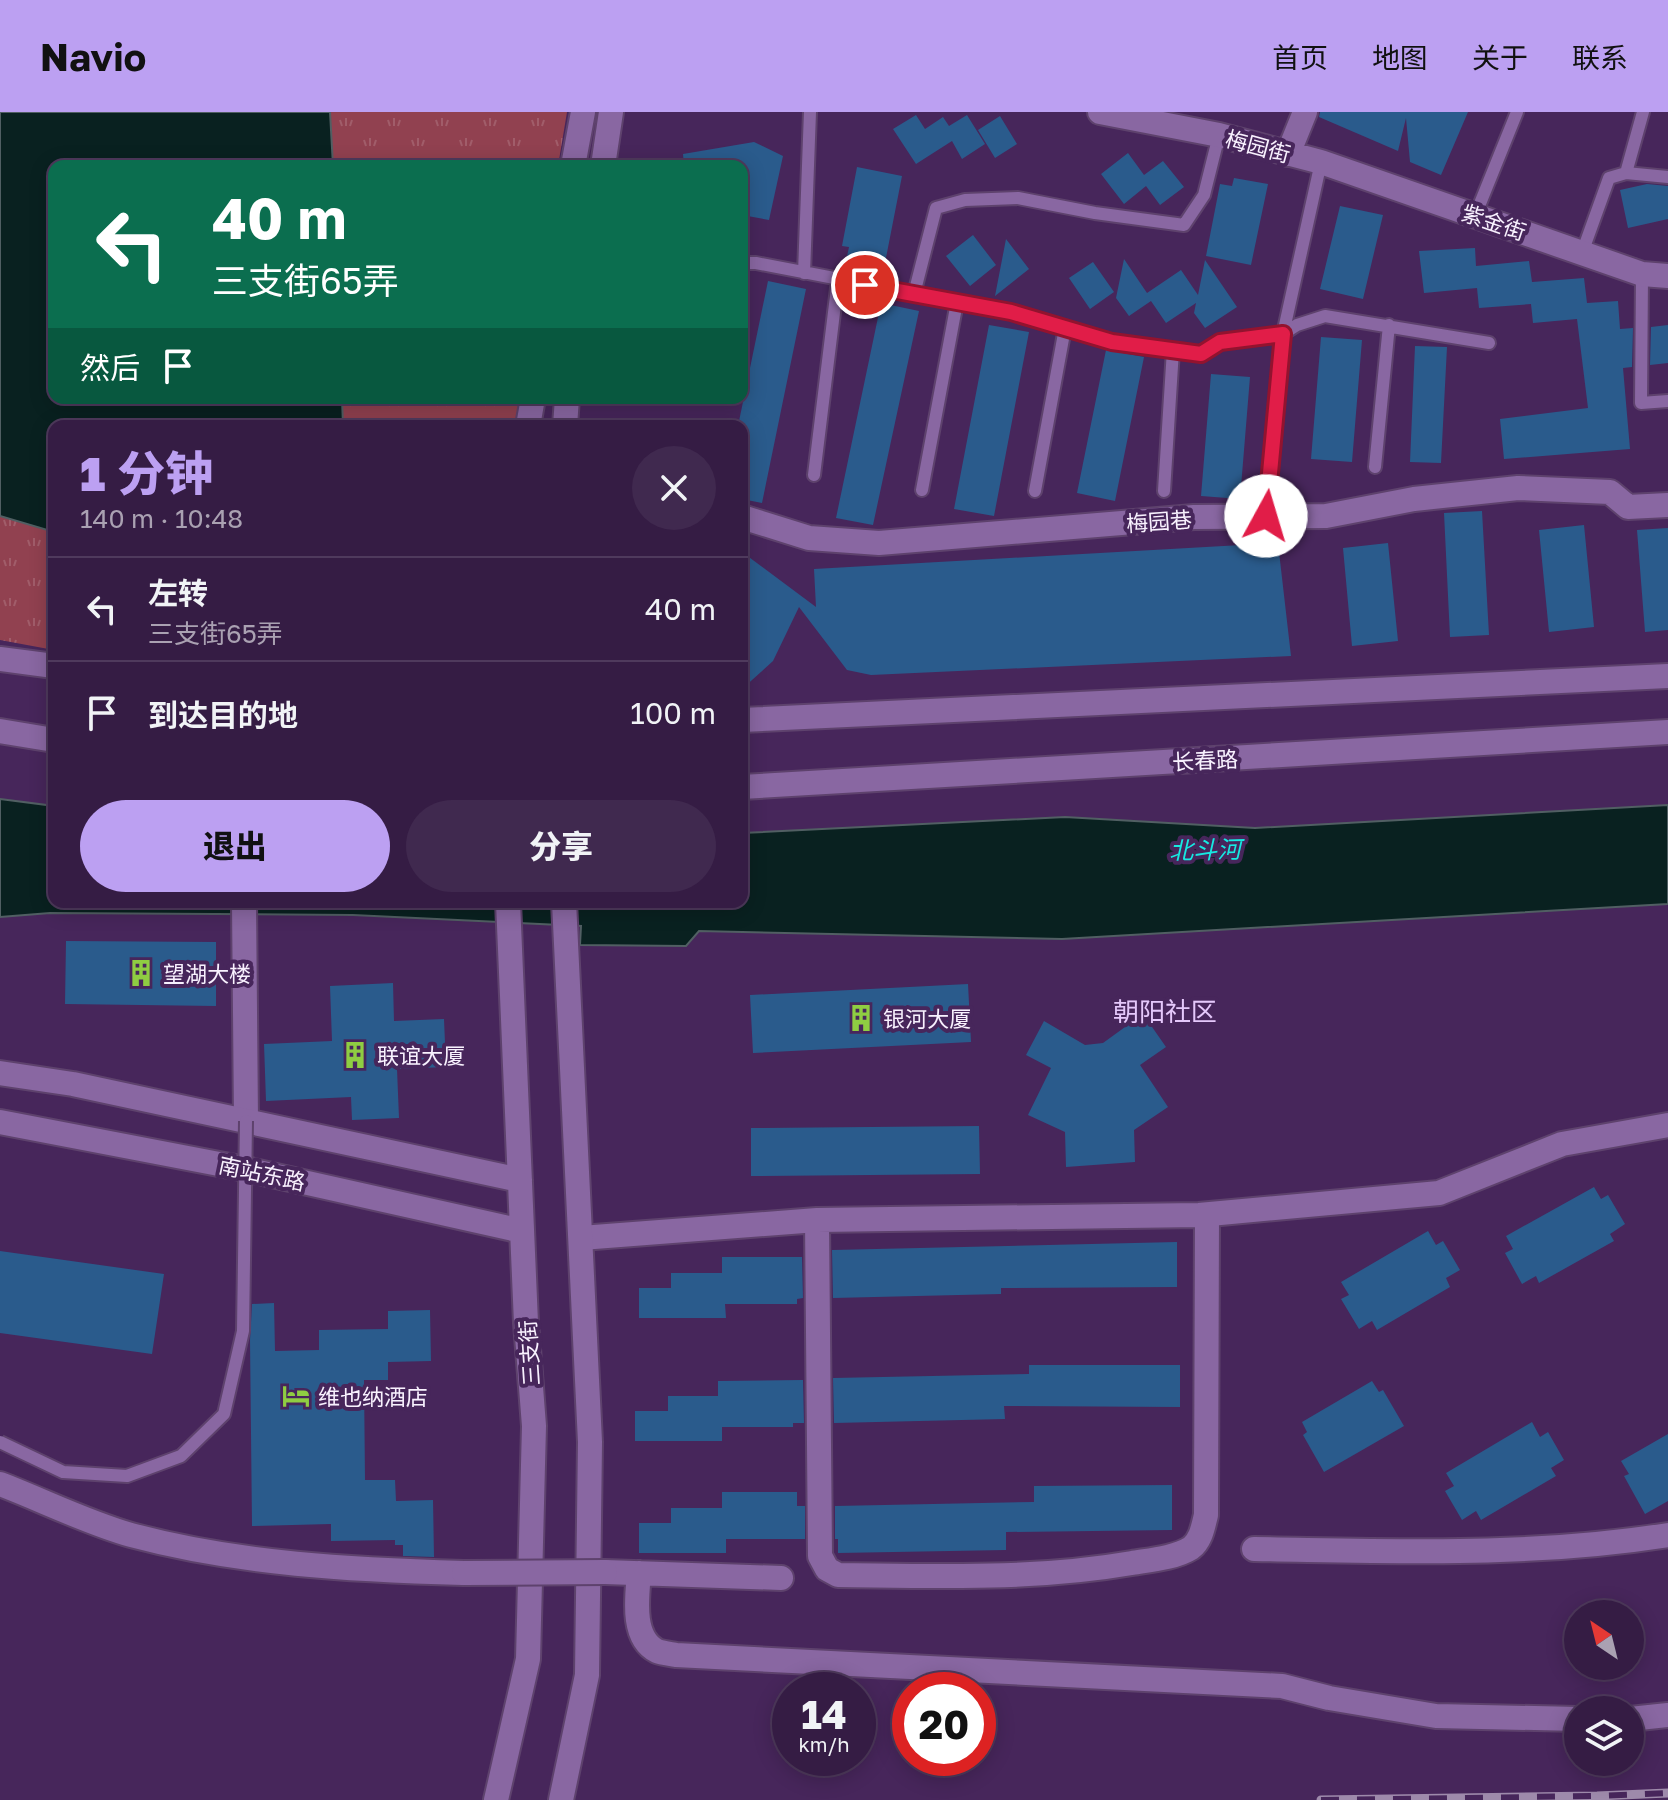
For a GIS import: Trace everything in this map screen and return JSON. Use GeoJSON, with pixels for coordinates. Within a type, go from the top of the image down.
{"type":"FeatureCollection","features":[{"type":"Feature","properties":{"kind":"street"},"geometry":{"type":"LineString","coordinates":[[574,160],[583,112]]}},
{"type":"Feature","properties":{"kind":"street"},"geometry":{"type":"LineString","coordinates":[[604,160],[611,112]]}},
{"type":"Feature","properties":{"kind":"street","name":"梅园街"},"geometry":{"type":"LineString","coordinates":[[1100,112],[1219,135],[1321,162]]}},
{"type":"Feature","properties":{"kind":"street"},"geometry":{"type":"LineString","coordinates":[[1288,154],[1305,112]]}},
{"type":"Feature","properties":{"kind":"street","name":"紫金街"},"geometry":{"type":"LineString","coordinates":[[1321,162],[1642,274],[1668,276]]}},
{"type":"Feature","properties":{"kind":"street","name":"梅园巷"},"geometry":{"type":"LineString","coordinates":[[748,519],[809,538],[879,543],[1194,517],[1326,516],[1414,499],[1518,488],[1610,492],[1628,507],[1668,505]]}},
{"type":"Feature","properties":{"kind":"street"},"geometry":{"type":"LineString","coordinates":[[0,659],[48,665]]}},
{"type":"Feature","properties":{"kind":"street"},"geometry":{"type":"LineString","coordinates":[[748,720],[1668,676]]}},
{"type":"Feature","properties":{"kind":"street"},"geometry":{"type":"LineString","coordinates":[[0,731],[48,739]]}},
{"type":"Feature","properties":{"kind":"street","name":"长春路"},"geometry":{"type":"LineString","coordinates":[[748,787],[1668,732]]}},
{"type":"Feature","properties":{"kind":"street"},"geometry":{"type":"LineString","coordinates":[[244,908],[246,1121]]}},
{"type":"Feature","properties":{"kind":"street","name":"三支街"},"geometry":{"type":"LineString","coordinates":[[496,1800],[528,1659],[534,1426],[508,908]]}},
{"type":"Feature","properties":{"kind":"street"},"geometry":{"type":"LineString","coordinates":[[561,1800],[587,1675],[590,1442],[565,914]]}},
{"type":"Feature","properties":{"kind":"street"},"geometry":{"type":"LineString","coordinates":[[0,1073],[73,1084],[520,1180]]}},
{"type":"Feature","properties":{"kind":"street","name":"南站东路"},"geometry":{"type":"LineString","coordinates":[[0,1122],[245,1169],[522,1231]]}},
{"type":"Feature","properties":{"kind":"street"},"geometry":{"type":"LineString","coordinates":[[581,1238],[817,1220],[1207,1215],[1439,1193],[1562,1144],[1668,1125]]}},
{"type":"Feature","properties":{"kind":"street"},"geometry":{"type":"LineString","coordinates":[[817,1220],[820,1556],[827,1569],[838,1575],[1031,1576],[1090,1571],[1161,1558],[1191,1547],[1202,1533],[1206,1515],[1207,1215]]}},
{"type":"Feature","properties":{"kind":"street"},"geometry":{"type":"LineString","coordinates":[[0,1484],[130,1534],[211,1551],[297,1564],[393,1571],[605,1572],[781,1578]]}},
{"type":"Feature","properties":{"kind":"street"},"geometry":{"type":"LineString","coordinates":[[1254,1549],[1487,1552],[1611,1544],[1668,1535]]}},
{"type":"Feature","properties":{"kind":"street"},"geometry":{"type":"LineString","coordinates":[[639,1573],[636,1615],[645,1638],[656,1651],[676,1655],[1282,1686],[1329,1698],[1436,1716],[1564,1719]]}},
{"type":"Feature","properties":{"kind":"street"},"geometry":{"type":"LineString","coordinates":[[1644,1718],[1668,1715]]}},
{"type":"Feature","properties":{"kind":"lane"},"geometry":{"type":"LineString","coordinates":[[804,273],[810,112]]}},
{"type":"Feature","properties":{"kind":"lane"},"geometry":{"type":"LineString","coordinates":[[1475,216],[1517,112]]}},
{"type":"Feature","properties":{"kind":"lane"},"geometry":{"type":"LineString","coordinates":[[1626,173],[1643,112]]}},
{"type":"Feature","properties":{"kind":"lane"},"geometry":{"type":"LineString","coordinates":[[914,294],[936,208],[965,200],[1018,198],[1095,213],[1184,225],[1204,195],[1219,135]]}},
{"type":"Feature","properties":{"kind":"lane"},"geometry":{"type":"LineString","coordinates":[[1266,516],[1283,334],[1321,162]]}},
{"type":"Feature","properties":{"kind":"lane"},"geometry":{"type":"LineString","coordinates":[[1582,253],[1609,178],[1626,173],[1668,177]]}},
{"type":"Feature","properties":{"kind":"lane"},"geometry":{"type":"LineString","coordinates":[[748,263],[1011,312],[1112,342],[1201,354],[1220,342],[1283,334],[1297,325],[1325,316],[1489,343]]}},
{"type":"Feature","properties":{"kind":"lane"},"geometry":{"type":"LineString","coordinates":[[1642,274],[1641,403],[1668,401]]}},
{"type":"Feature","properties":{"kind":"lane"},"geometry":{"type":"LineString","coordinates":[[814,475],[838,280]]}},
{"type":"Feature","properties":{"kind":"lane"},"geometry":{"type":"LineString","coordinates":[[922,490],[957,302]]}},
{"type":"Feature","properties":{"kind":"lane"},"geometry":{"type":"LineString","coordinates":[[1375,467],[1389,325]]}},
{"type":"Feature","properties":{"kind":"lane"},"geometry":{"type":"LineString","coordinates":[[1035,491],[1065,328]]}},
{"type":"Feature","properties":{"kind":"lane"},"geometry":{"type":"LineString","coordinates":[[1164,491],[1173,350]]}},
{"type":"Feature","properties":{"kind":"lane"},"geometry":{"type":"LineString","coordinates":[[0,1442],[63,1472],[127,1476],[181,1456],[224,1414],[243,1331],[246,1121]]}},
{"type":"Feature","properties":{"kind":"green space"},"geometry":{"type":"Polygon","coordinates":[[[0,112],[567,112],[559,160],[48,160],[48,404],[522,404],[520,420],[48,420],[48,649],[0,640],[0,112]]]}},
{"type":"Feature","properties":{"kind":"water"},"geometry":{"type":"Polygon","coordinates":[[[0,112],[330,112],[333,160],[48,160],[48,404],[342,404],[343,420],[48,420],[48,530],[0,516],[0,112]]]}},
{"type":"Feature","properties":{"kind":"water","name":"北斗河"},"geometry":{"type":"Polygon","coordinates":[[[0,799],[48,805],[48,908],[748,908],[748,833],[1065,817],[1255,828],[1668,805],[1668,904],[1062,939],[699,931],[686,946],[580,945],[581,926],[353,915],[50,913],[0,917],[0,799]]]}},
{"type":"Feature","properties":{"kind":"building"},"geometry":{"type":"Polygon","coordinates":[[[1320,112],[1468,112],[1441,175],[1410,162],[1406,118],[1398,151],[1319,117],[1320,112]]]}},
{"type":"Feature","properties":{"kind":"building"},"geometry":{"type":"Polygon","coordinates":[[[916,115],[925,129],[943,117],[949,126],[967,115],[985,144],[962,159],[952,141],[916,164],[893,129],[916,115]]]}},
{"type":"Feature","properties":{"kind":"building"},"geometry":{"type":"Polygon","coordinates":[[[1000,116],[1017,144],[995,158],[978,130],[1000,116]]]}},
{"type":"Feature","properties":{"kind":"building"},"geometry":{"type":"Polygon","coordinates":[[[754,142],[783,156],[769,220],[748,216],[748,160],[684,160],[683,154],[754,142]]]}},
{"type":"Feature","properties":{"kind":"building"},"geometry":{"type":"Polygon","coordinates":[[[1128,153],[1144,175],[1163,161],[1184,187],[1160,205],[1146,186],[1124,204],[1101,174],[1128,153]]]}},
{"type":"Feature","properties":{"kind":"building"},"geometry":{"type":"Polygon","coordinates":[[[857,167],[902,176],[884,268],[846,261],[849,247],[842,246],[857,167]]]}},
{"type":"Feature","properties":{"kind":"building"},"geometry":{"type":"Polygon","coordinates":[[[1234,178],[1268,184],[1251,265],[1206,256],[1220,184],[1232,186],[1234,178]]]}},
{"type":"Feature","properties":{"kind":"building"},"geometry":{"type":"Polygon","coordinates":[[[1647,184],[1668,186],[1668,219],[1628,228],[1620,190],[1647,184]]]}},
{"type":"Feature","properties":{"kind":"building"},"geometry":{"type":"Polygon","coordinates":[[[1340,206],[1383,215],[1363,299],[1320,289],[1340,206]]]}},
{"type":"Feature","properties":{"kind":"building"},"geometry":{"type":"Polygon","coordinates":[[[973,235],[996,265],[970,286],[946,256],[973,235]]]}},
{"type":"Feature","properties":{"kind":"building"},"geometry":{"type":"Polygon","coordinates":[[[1006,239],[1029,269],[995,296],[1006,239]]]}},
{"type":"Feature","properties":{"kind":"building"},"geometry":{"type":"Polygon","coordinates":[[[1475,248],[1476,266],[1529,261],[1532,282],[1584,278],[1587,303],[1618,301],[1620,329],[1633,328],[1632,367],[1623,368],[1630,449],[1504,459],[1500,419],[1588,408],[1577,319],[1533,323],[1531,304],[1479,308],[1477,288],[1424,293],[1419,251],[1475,248]]]}},
{"type":"Feature","properties":{"kind":"building"},"geometry":{"type":"Polygon","coordinates":[[[1124,259],[1147,293],[1181,270],[1198,295],[1205,260],[1237,307],[1205,328],[1194,313],[1196,303],[1166,323],[1151,301],[1129,316],[1116,298],[1124,259]]]}},
{"type":"Feature","properties":{"kind":"building"},"geometry":{"type":"Polygon","coordinates":[[[1093,262],[1114,292],[1090,309],[1069,278],[1093,262]]]}},
{"type":"Feature","properties":{"kind":"building"},"geometry":{"type":"Polygon","coordinates":[[[768,281],[806,289],[762,503],[748,500],[748,420],[739,420],[743,404],[748,404],[748,378],[768,281]]]}},
{"type":"Feature","properties":{"kind":"building"},"geometry":{"type":"Polygon","coordinates":[[[881,303],[919,311],[873,525],[836,518],[881,303]]]}},
{"type":"Feature","properties":{"kind":"building"},"geometry":{"type":"Polygon","coordinates":[[[989,325],[1029,332],[994,516],[954,509],[989,325]]]}},
{"type":"Feature","properties":{"kind":"building"},"geometry":{"type":"Polygon","coordinates":[[[1668,325],[1668,363],[1650,365],[1651,327],[1668,325]]]}},
{"type":"Feature","properties":{"kind":"building"},"geometry":{"type":"Polygon","coordinates":[[[1321,337],[1362,340],[1352,462],[1311,459],[1321,337]]]}},
{"type":"Feature","properties":{"kind":"building"},"geometry":{"type":"Polygon","coordinates":[[[1415,346],[1447,347],[1441,463],[1410,462],[1415,346]]]}},
{"type":"Feature","properties":{"kind":"building"},"geometry":{"type":"Polygon","coordinates":[[[1106,350],[1144,357],[1115,501],[1077,493],[1106,350]]]}},
{"type":"Feature","properties":{"kind":"building"},"geometry":{"type":"Polygon","coordinates":[[[1211,374],[1250,377],[1240,499],[1201,496],[1211,374]]]}},
{"type":"Feature","properties":{"kind":"building"},"geometry":{"type":"Polygon","coordinates":[[[1482,511],[1489,635],[1450,637],[1444,513],[1482,511]]]}},
{"type":"Feature","properties":{"kind":"building"},"geometry":{"type":"Polygon","coordinates":[[[1584,525],[1594,627],[1549,632],[1539,530],[1584,525]]]}},
{"type":"Feature","properties":{"kind":"building"},"geometry":{"type":"Polygon","coordinates":[[[1668,528],[1668,630],[1645,632],[1637,530],[1668,528]]]}},
{"type":"Feature","properties":{"kind":"building"},"geometry":{"type":"Polygon","coordinates":[[[1278,543],[1291,656],[871,675],[847,670],[799,607],[773,661],[748,684],[748,556],[816,607],[814,569],[1278,543]]]}},
{"type":"Feature","properties":{"kind":"building"},"geometry":{"type":"Polygon","coordinates":[[[1388,543],[1398,641],[1352,646],[1343,548],[1388,543]]]}},
{"type":"Feature","properties":{"kind":"building","name":"望湖大楼"},"geometry":{"type":"Polygon","coordinates":[[[66,941],[216,942],[216,1006],[65,1004],[66,941]]]}},
{"type":"Feature","properties":{"kind":"building","name":"联谊大厦"},"geometry":{"type":"Polygon","coordinates":[[[393,983],[394,1021],[444,1019],[446,1067],[397,1069],[399,1118],[352,1120],[351,1097],[266,1101],[264,1044],[332,1041],[330,986],[393,983]]]}},
{"type":"Feature","properties":{"kind":"building","name":"银河大厦"},"geometry":{"type":"Polygon","coordinates":[[[968,984],[971,1042],[753,1053],[750,995],[968,984]]]}},
{"type":"Feature","properties":{"kind":"building"},"geometry":{"type":"Polygon","coordinates":[[[1143,1014],[1166,1047],[1140,1065],[1168,1107],[1134,1130],[1135,1162],[1066,1167],[1065,1132],[1028,1115],[1051,1068],[1026,1055],[1044,1021],[1085,1045],[1103,1043],[1143,1014]]]}},
{"type":"Feature","properties":{"kind":"building"},"geometry":{"type":"Polygon","coordinates":[[[979,1126],[980,1174],[751,1176],[751,1128],[979,1126]]]}},
{"type":"Feature","properties":{"kind":"building"},"geometry":{"type":"Polygon","coordinates":[[[1594,1187],[1601,1199],[1608,1195],[1625,1224],[1610,1234],[1614,1241],[1539,1283],[1536,1276],[1522,1284],[1505,1253],[1513,1249],[1506,1236],[1594,1187]]]}},
{"type":"Feature","properties":{"kind":"building"},"geometry":{"type":"Polygon","coordinates":[[[1428,1231],[1436,1245],[1443,1241],[1460,1270],[1446,1278],[1450,1287],[1377,1330],[1372,1321],[1359,1329],[1341,1299],[1349,1295],[1341,1282],[1428,1231]]]}},
{"type":"Feature","properties":{"kind":"building"},"geometry":{"type":"Polygon","coordinates":[[[1177,1242],[1177,1287],[1001,1288],[1001,1294],[833,1298],[832,1250],[1177,1242]]]}},
{"type":"Feature","properties":{"kind":"building"},"geometry":{"type":"Polygon","coordinates":[[[0,1251],[164,1274],[152,1354],[0,1333],[0,1251]]]}},
{"type":"Feature","properties":{"kind":"building"},"geometry":{"type":"Polygon","coordinates":[[[722,1257],[802,1257],[803,1298],[797,1299],[797,1304],[725,1304],[726,1318],[639,1318],[639,1288],[671,1288],[671,1273],[722,1273],[722,1257]]]}},
{"type":"Feature","properties":{"kind":"building"},"geometry":{"type":"Polygon","coordinates":[[[274,1303],[275,1351],[319,1350],[319,1330],[388,1329],[388,1311],[430,1310],[431,1361],[388,1362],[388,1380],[364,1380],[365,1480],[395,1480],[396,1501],[433,1500],[434,1557],[403,1556],[403,1545],[395,1545],[395,1540],[331,1541],[331,1524],[252,1526],[252,1304],[274,1303]]]}},
{"type":"Feature","properties":{"kind":"building"},"geometry":{"type":"Polygon","coordinates":[[[1029,1365],[1180,1365],[1180,1407],[1004,1406],[1005,1419],[834,1423],[833,1378],[1029,1374],[1029,1365]]]}},
{"type":"Feature","properties":{"kind":"building"},"geometry":{"type":"Polygon","coordinates":[[[803,1380],[804,1423],[793,1423],[793,1427],[722,1427],[722,1441],[635,1441],[635,1411],[668,1411],[668,1396],[718,1396],[718,1381],[803,1380]]]}},
{"type":"Feature","properties":{"kind":"building"},"geometry":{"type":"Polygon","coordinates":[[[1372,1381],[1379,1392],[1383,1390],[1404,1426],[1324,1472],[1303,1435],[1307,1432],[1302,1422],[1372,1381]]]}},
{"type":"Feature","properties":{"kind":"building"},"geometry":{"type":"Polygon","coordinates":[[[1532,1422],[1540,1437],[1548,1432],[1564,1460],[1551,1468],[1556,1476],[1481,1520],[1476,1511],[1462,1520],[1445,1491],[1454,1486],[1446,1473],[1532,1422]]]}},
{"type":"Feature","properties":{"kind":"building"},"geometry":{"type":"Polygon","coordinates":[[[1668,1434],[1668,1501],[1645,1514],[1624,1476],[1629,1474],[1621,1461],[1668,1434]]]}},
{"type":"Feature","properties":{"kind":"building"},"geometry":{"type":"Polygon","coordinates":[[[1172,1485],[1172,1530],[1006,1532],[1006,1550],[838,1553],[838,1539],[835,1539],[835,1506],[1034,1502],[1034,1486],[1172,1485]]]}},
{"type":"Feature","properties":{"kind":"building"},"geometry":{"type":"Polygon","coordinates":[[[722,1492],[797,1492],[797,1506],[805,1506],[805,1539],[726,1539],[726,1553],[639,1553],[639,1523],[671,1523],[671,1508],[722,1508],[722,1492]]]}},
{"type":"Feature","properties":{"kind":"railway"},"geometry":{"type":"LineString","coordinates":[[1321,1800],[1668,1793]]}},
{"type":"Feature","properties":{"kind":"place","name":"望湖大楼"},"geometry":{"type":"Point","coordinates":[141,973]}},
{"type":"Feature","properties":{"kind":"place","name":"银河大厦"},"geometry":{"type":"Point","coordinates":[861,1018]}},
{"type":"Feature","properties":{"kind":"place","name":"联谊大厦"},"geometry":{"type":"Point","coordinates":[355,1055]}},
{"type":"Feature","properties":{"kind":"place","name":"维也纳酒店"},"geometry":{"type":"Point","coordinates":[296,1396]}},
{"type":"Feature","properties":{"kind":"district","name":"朝阳社区"},"geometry":{"type":"Point","coordinates":[1165,1011]}},
{"type":"Feature","properties":{"kind":"route"},"geometry":{"type":"LineString","coordinates":[[865,285],[1011,312],[1112,342],[1201,354],[1220,342],[1283,334],[1266,516]]}}]}
